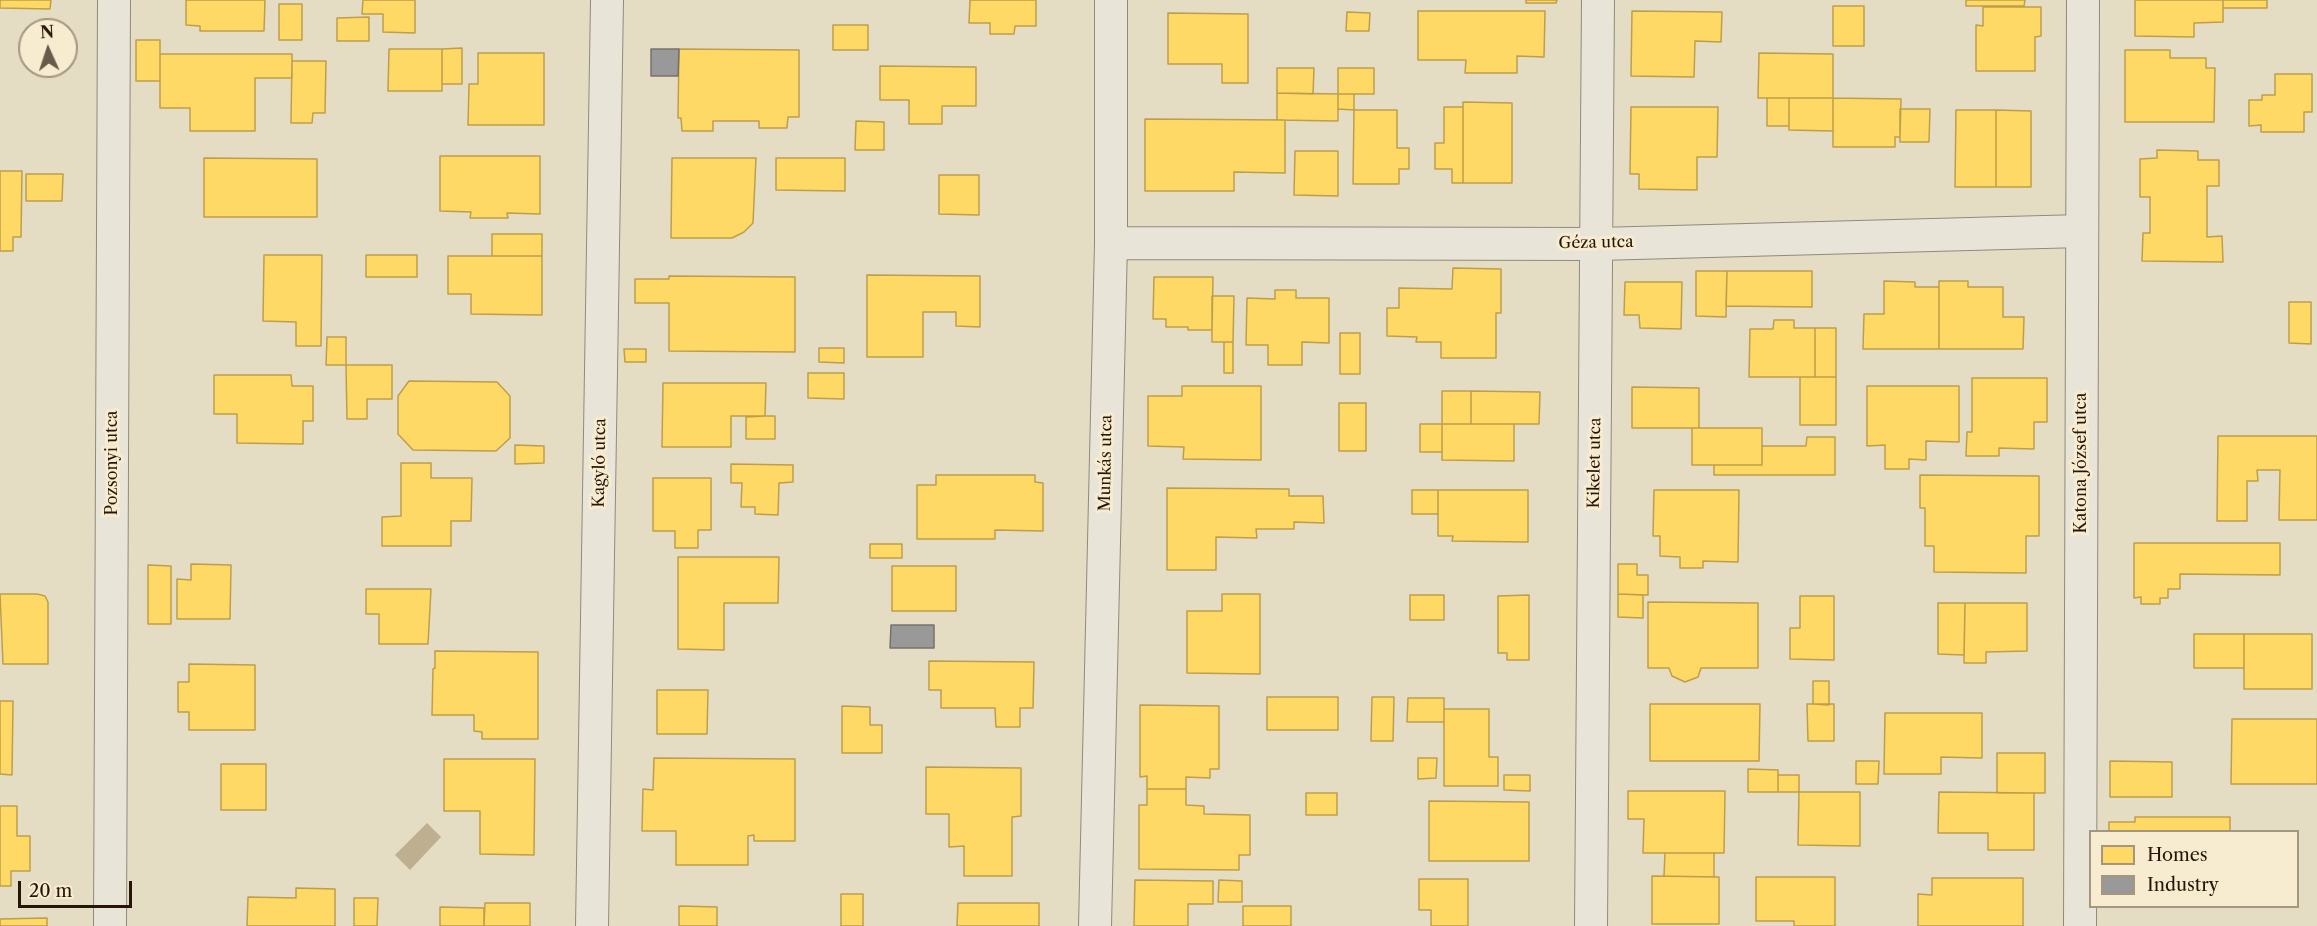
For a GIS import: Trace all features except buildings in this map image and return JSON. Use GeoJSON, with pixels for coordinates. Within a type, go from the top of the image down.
{"type":"FeatureCollection","features":[{"type":"Feature","properties":{"kind":"street","name":"Pozsonyi utca"},"geometry":{"type":"LineString","coordinates":[[110,926],[114,0]]}},
{"type":"Feature","properties":{"kind":"street","name":"Kagyló utca"},"geometry":{"type":"LineString","coordinates":[[592,926],[607,0]]}},
{"type":"Feature","properties":{"kind":"street","name":"Munkás utca"},"geometry":{"type":"LineString","coordinates":[[1095,926],[1111,243],[1111,0]]}},
{"type":"Feature","properties":{"kind":"street","name":"Kikelet utca"},"geometry":{"type":"LineString","coordinates":[[1591,926],[1598,244],[1598,0]]}},
{"type":"Feature","properties":{"kind":"street","name":"Katona József utca"},"geometry":{"type":"LineString","coordinates":[[2080,926],[2083,0]]}},
{"type":"Feature","properties":{"kind":"street","name":"Géza utca"},"geometry":{"type":"LineString","coordinates":[[1111,243],[1598,244],[2082,231]]}},
{"type":"Feature","properties":{"kind":"shaded area"},"geometry":{"type":"Polygon","coordinates":[[[427,823],[441,837],[410,870],[395,855],[427,823]]]}}]}
